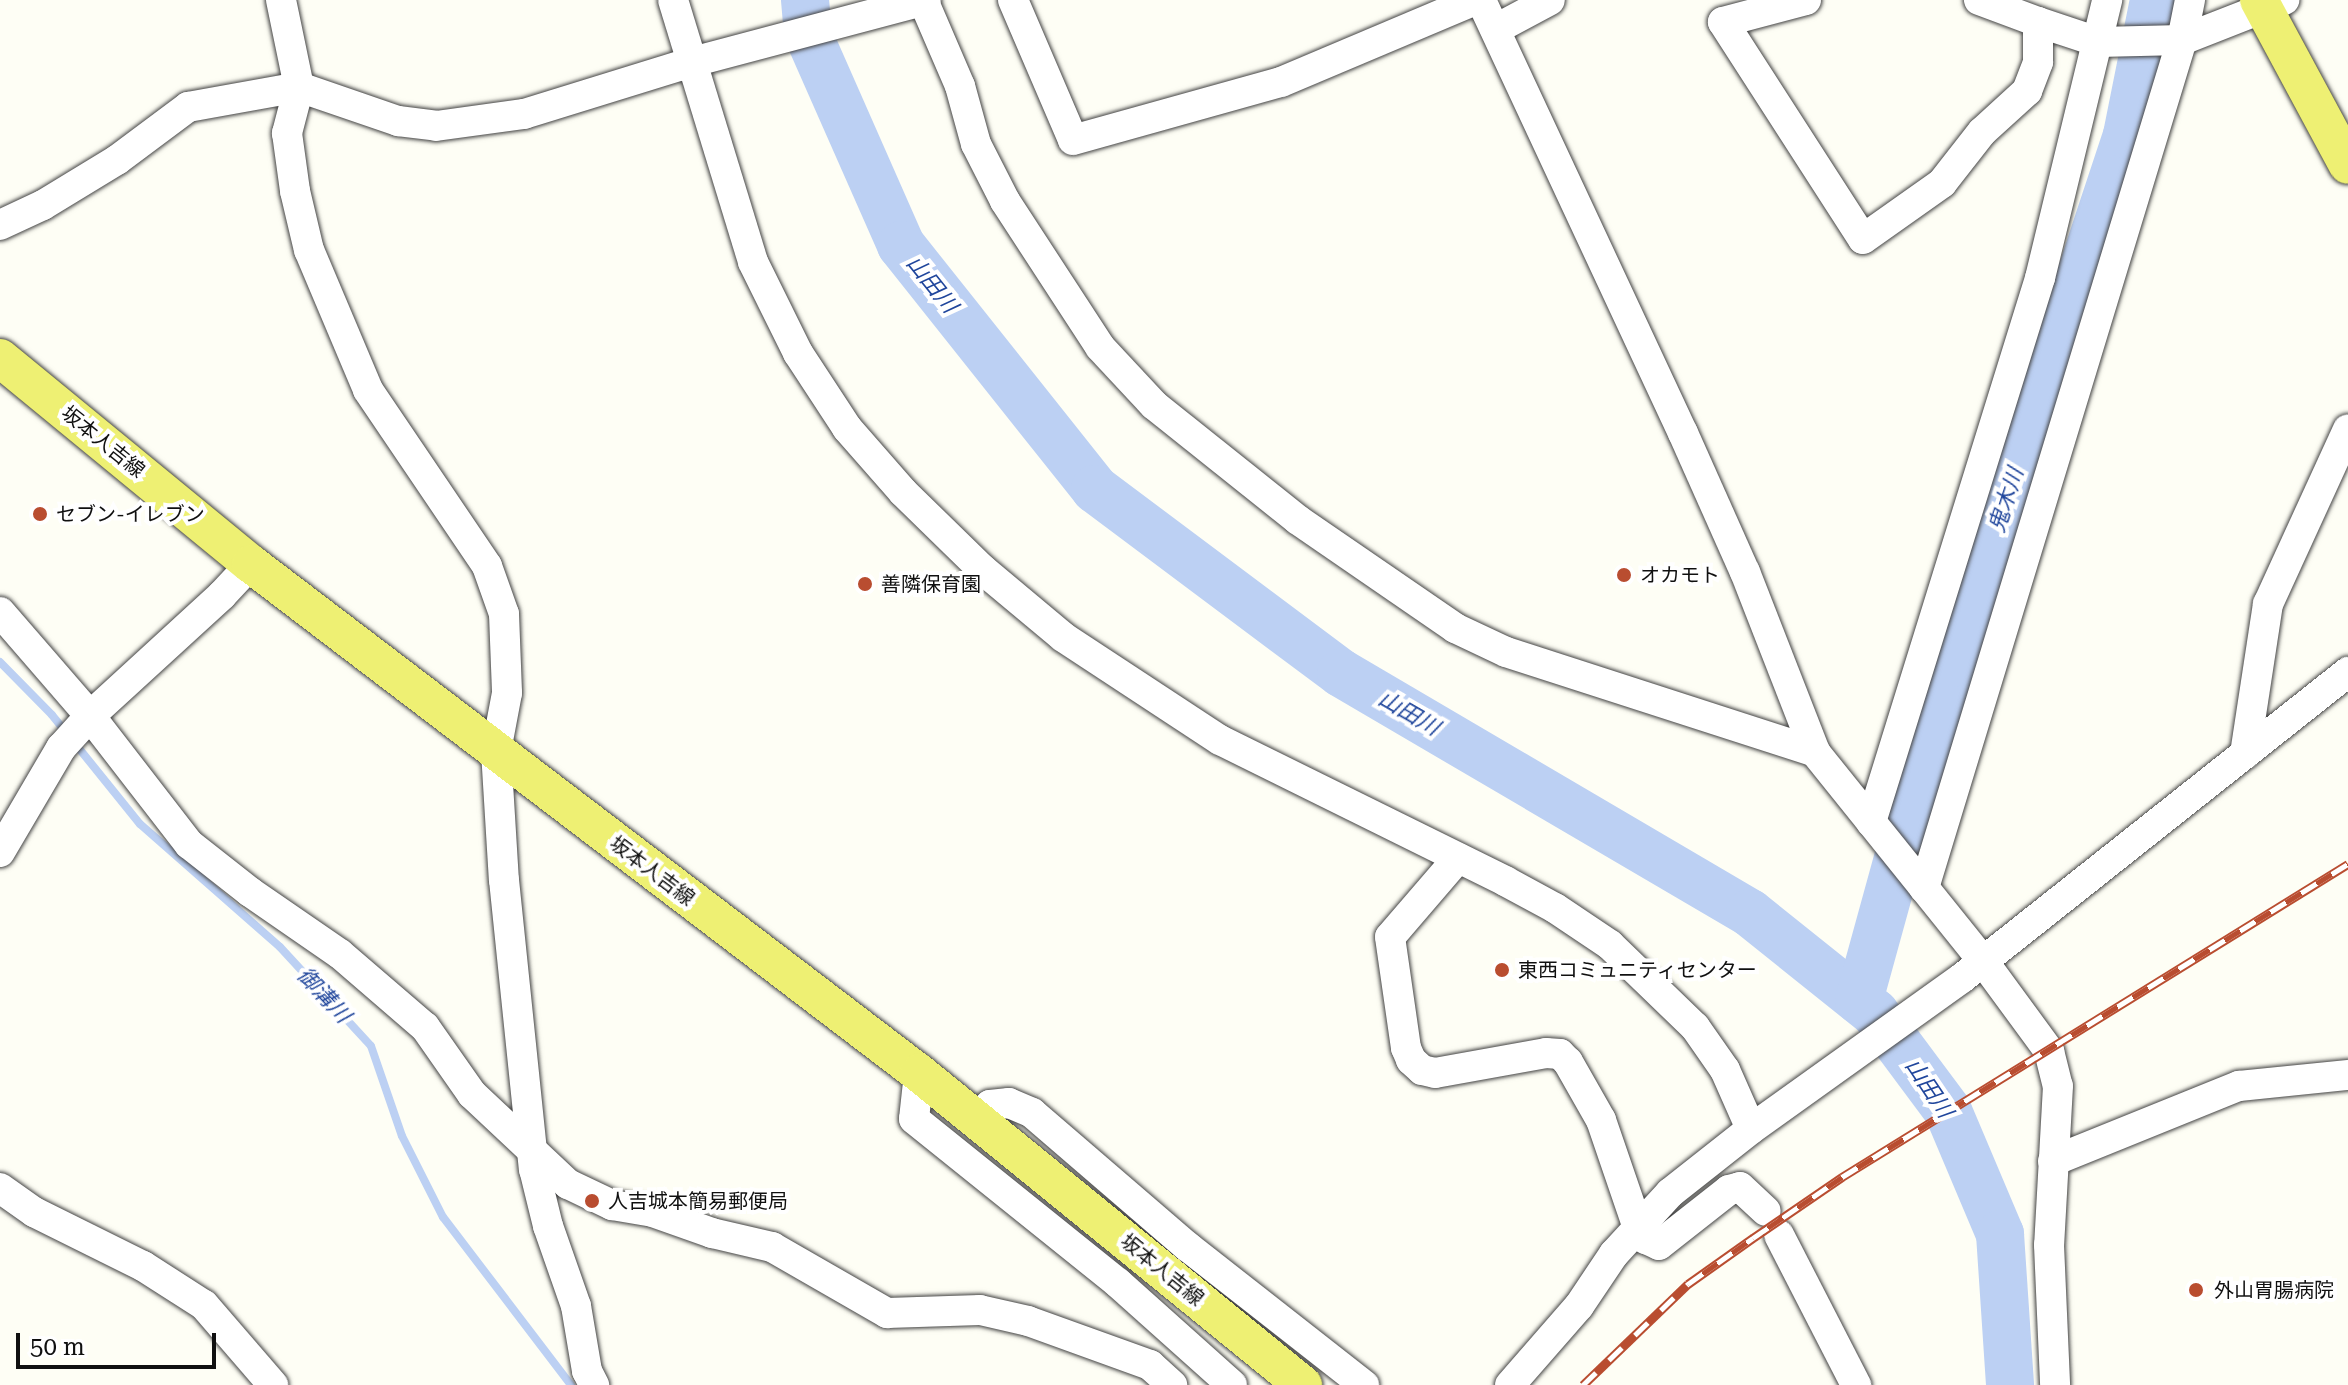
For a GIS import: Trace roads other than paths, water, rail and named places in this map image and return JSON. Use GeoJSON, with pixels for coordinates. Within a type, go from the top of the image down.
{"type":"FeatureCollection","features":[{"type":"Feature","properties":{"kind":"main road"},"geometry":{"type":"LineString","coordinates":[[2269,3],[2348,165]]}},
{"type":"Feature","properties":{"kind":"main road","name":"坂本人吉線"},"geometry":{"type":"LineString","coordinates":[[0,358],[251,564],[919,1073],[1303,1385]]}},
{"type":"Feature","properties":{"kind":"street"},"geometry":{"type":"LineString","coordinates":[[281,0],[299,87],[287,133],[295,191],[309,250],[368,390],[487,566],[497,586],[504,614],[507,693],[496,751],[504,880],[534,1150],[548,1226],[576,1306],[587,1371],[594,1385]]}},
{"type":"Feature","properties":{"kind":"street"},"geometry":{"type":"LineString","coordinates":[[673,0],[689,63],[760,275],[798,353],[847,428],[903,492],[983,570],[1063,637],[1145,692],[1220,740],[1555,908],[1622,955],[1695,1027],[1761,1123]]}},
{"type":"Feature","properties":{"kind":"street"},"geometry":{"type":"LineString","coordinates":[[0,225],[43,205],[117,160],[188,107],[299,87],[398,121],[436,126],[524,114],[689,63],[924,0],[960,86],[976,144],[1005,201],[1100,347],[1154,405],[1298,520],[1455,628],[1506,652],[1815,752]]}},
{"type":"Feature","properties":{"kind":"street"},"geometry":{"type":"LineString","coordinates":[[1013,0],[1073,140],[1281,82],[1478,0],[1496,29],[1745,572],[1815,752],[1924,888],[1972,970],[2049,1051],[2058,1086],[2049,1245],[2055,1385]]}},
{"type":"Feature","properties":{"kind":"street"},"geometry":{"type":"LineString","coordinates":[[1496,29],[1550,0]]}},
{"type":"Feature","properties":{"kind":"street"},"geometry":{"type":"LineString","coordinates":[[1806,0],[1723,22],[1863,239],[1942,183],[1982,132],[2027,91],[2038,62],[2038,22]]}},
{"type":"Feature","properties":{"kind":"street"},"geometry":{"type":"LineString","coordinates":[[1979,0],[2098,42],[2182,40],[2269,3]]}},
{"type":"Feature","properties":{"kind":"street"},"geometry":{"type":"LineString","coordinates":[[1871,822],[2040,278],[2107,0]]}},
{"type":"Feature","properties":{"kind":"street"},"geometry":{"type":"LineString","coordinates":[[1924,888],[2182,40],[2190,0]]}},
{"type":"Feature","properties":{"kind":"street"},"geometry":{"type":"LineString","coordinates":[[2245,754],[2268,604],[2348,429]]}},
{"type":"Feature","properties":{"kind":"street"},"geometry":{"type":"LineString","coordinates":[[0,852],[61,748],[90,716],[222,595],[251,564]]}},
{"type":"Feature","properties":{"kind":"street"},"geometry":{"type":"LineString","coordinates":[[0,612],[90,716],[189,844],[250,892],[340,954],[425,1027],[472,1094],[568,1184],[612,1205],[653,1212],[712,1233],[772,1247],[887,1313],[980,1310],[1028,1321],[1150,1365],[1172,1385]]}},
{"type":"Feature","properties":{"kind":"street"},"geometry":{"type":"LineString","coordinates":[[1510,1385],[1579,1306],[1614,1254],[1670,1193],[1972,970],[2348,672]]}},
{"type":"Feature","properties":{"kind":"street"},"geometry":{"type":"LineString","coordinates":[[1458,858],[1390,937],[1403,1034],[1411,1060],[1422,1070],[1435,1073],[1546,1053],[1560,1054],[1568,1062],[1601,1120],[1638,1228],[1646,1239],[1659,1245],[1729,1190],[1740,1187],[1772,1223],[1856,1385]]}},
{"type":"Feature","properties":{"kind":"street"},"geometry":{"type":"LineString","coordinates":[[919,1073],[914,1119],[1118,1283],[1232,1385]]}},
{"type":"Feature","properties":{"kind":"street"},"geometry":{"type":"LineString","coordinates":[[2053,1161],[2239,1086],[2348,1075]]}},
{"type":"Feature","properties":{"kind":"street"},"geometry":{"type":"LineString","coordinates":[[976,1118],[990,1105],[1009,1103],[1032,1113],[1188,1247],[1364,1385]]}},
{"type":"Feature","properties":{"kind":"street"},"geometry":{"type":"LineString","coordinates":[[0,1188],[34,1212],[143,1266],[204,1305],[273,1385]]}},
{"type":"Feature","properties":{"kind":"waterway","name":"山田川"},"geometry":{"type":"LineString","coordinates":[[805,0],[808,34],[901,245],[1095,489],[1341,673],[1750,913],[1875,1013],[1948,1111],[2000,1234],[2010,1385]]}},
{"type":"Feature","properties":{"kind":"waterway","name":"鬼木川"},"geometry":{"type":"LineString","coordinates":[[1859,1000],[1952,663],[2127,135],[2154,0]]}},
{"type":"Feature","properties":{"kind":"waterway","name":"御溝川"},"geometry":{"type":"LineString","coordinates":[[0,662],[52,715],[140,824],[280,947],[371,1046],[402,1136],[443,1217],[571,1385]]}},
{"type":"Feature","properties":{"kind":"railway"},"geometry":{"type":"LineString","coordinates":[[1583,1385],[1688,1284],[1842,1177],[2348,864]]}},
{"type":"Feature","properties":{"kind":"place","name":"セブン-イレブン"},"geometry":{"type":"Point","coordinates":[40,514]}},
{"type":"Feature","properties":{"kind":"place","name":"オカモト"},"geometry":{"type":"Point","coordinates":[1624,575]}},
{"type":"Feature","properties":{"kind":"place","name":"善隣保育園"},"geometry":{"type":"Point","coordinates":[865,584]}},
{"type":"Feature","properties":{"kind":"place","name":"東西コミュニティセンター"},"geometry":{"type":"Point","coordinates":[1502,970]}},
{"type":"Feature","properties":{"kind":"place","name":"人吉城本簡易郵便局"},"geometry":{"type":"Point","coordinates":[592,1201]}},
{"type":"Feature","properties":{"kind":"place","name":"外山胃腸病院"},"geometry":{"type":"Point","coordinates":[2196,1290]}}]}
